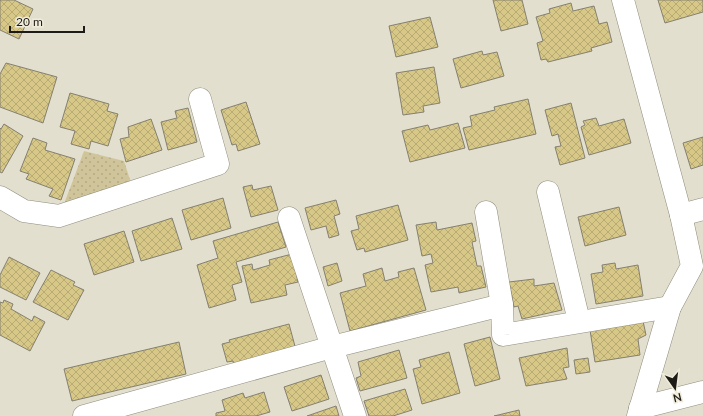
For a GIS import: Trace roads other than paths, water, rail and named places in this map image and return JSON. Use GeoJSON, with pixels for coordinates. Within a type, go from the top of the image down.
{"type":"FeatureCollection","features":[{"type":"Feature","properties":{"kind":"street"},"geometry":{"type":"LineString","coordinates":[[622,0],[681,215],[692,266],[670,307],[639,412]]}},
{"type":"Feature","properties":{"kind":"street"},"geometry":{"type":"LineString","coordinates":[[0,197],[24,211],[59,216],[218,164],[200,99]]}},
{"type":"Feature","properties":{"kind":"street"},"geometry":{"type":"LineString","coordinates":[[548,192],[578,321]]}},
{"type":"Feature","properties":{"kind":"street"},"geometry":{"type":"LineString","coordinates":[[681,215],[703,209]]}},
{"type":"Feature","properties":{"kind":"street"},"geometry":{"type":"LineString","coordinates":[[486,212],[502,304],[503,335],[578,321],[670,307]]}},
{"type":"Feature","properties":{"kind":"street"},"geometry":{"type":"LineString","coordinates":[[289,218],[355,416]]}},
{"type":"Feature","properties":{"kind":"street"},"geometry":{"type":"LineString","coordinates":[[84,416],[332,347],[502,304]]}},
{"type":"Feature","properties":{"kind":"street"},"geometry":{"type":"LineString","coordinates":[[639,412],[703,392]]}}]}
